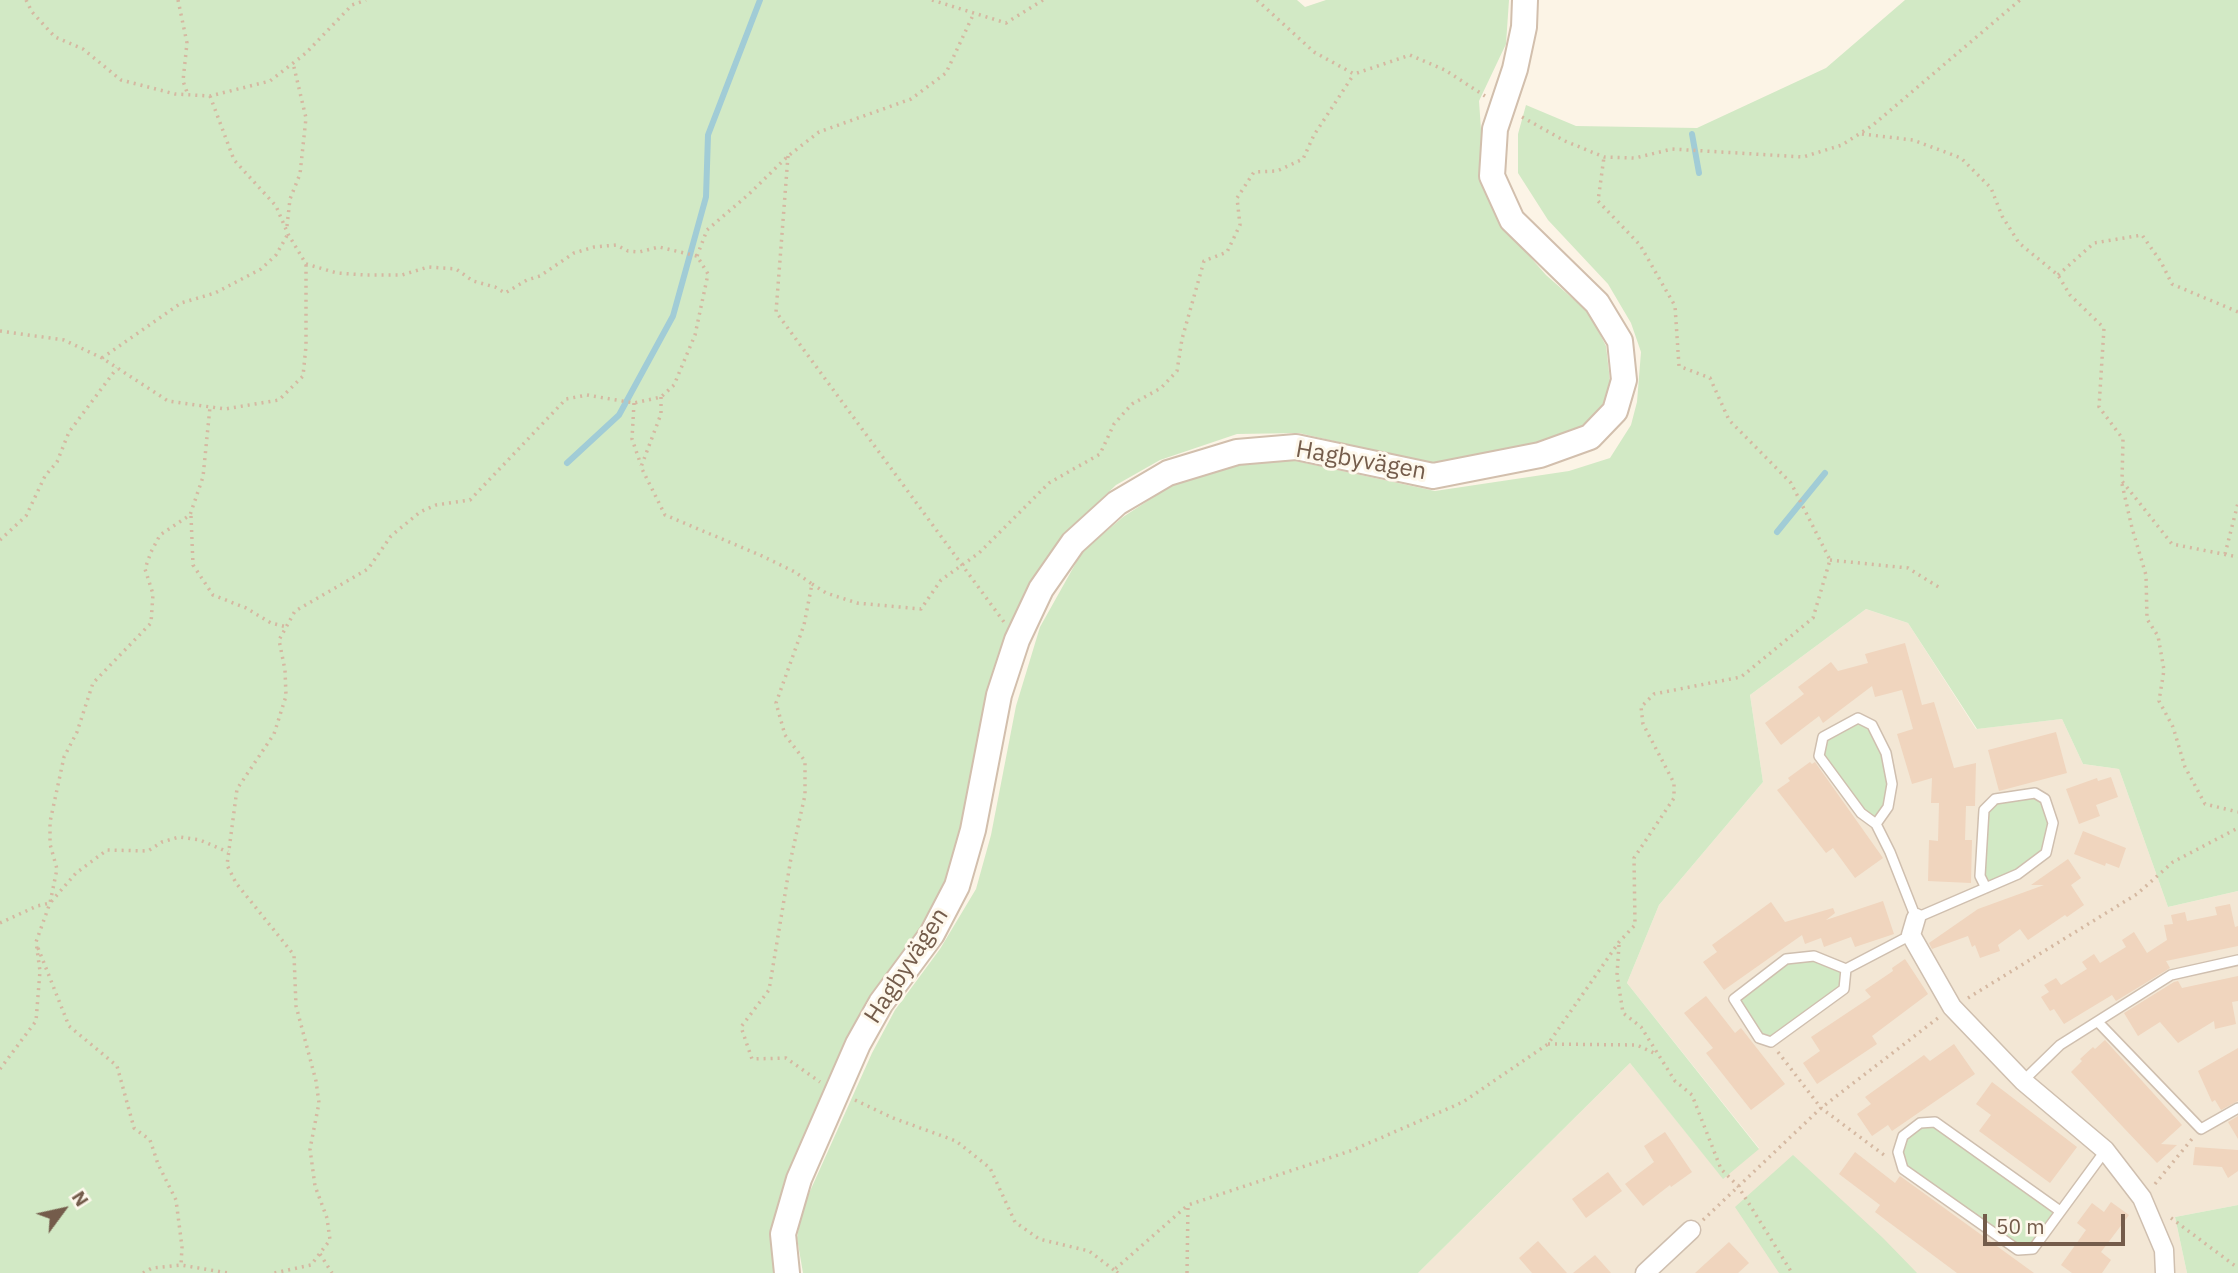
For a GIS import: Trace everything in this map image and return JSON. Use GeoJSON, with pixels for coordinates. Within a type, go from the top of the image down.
{"type":"FeatureCollection","features":[{"type":"Feature","properties":{"kind":"street","name":"Hagbyvägen"},"geometry":{"type":"LineString","coordinates":[[787,1273],[783,1234],[799,1179],[858,1044],[881,1003],[932,934],[957,886],[974,830],[999,695],[1017,640],[1041,589],[1073,543],[1116,503],[1168,473],[1237,452],[1296,447],[1433,476],[1540,455],[1590,437],[1615,411],[1624,380],[1620,341],[1597,303],[1512,220],[1492,176],[1495,129],[1504,107],[1524,27],[1525,0]]}},
{"type":"Feature","properties":{"kind":"street"},"geometry":{"type":"LineString","coordinates":[[1914,927],[1952,1007],[2023,1081],[2105,1150],[2142,1198],[2164,1250],[2165,1273]]}},
{"type":"Feature","properties":{"kind":"street"},"geometry":{"type":"LineString","coordinates":[[1645,1273],[1691,1230]]}},
{"type":"Feature","properties":{"kind":"lane"},"geometry":{"type":"LineString","coordinates":[[1876,824],[1888,807],[1892,783],[1886,753],[1872,724],[1858,718],[1823,737],[1819,755],[1861,813],[1876,824],[1890,852],[1914,927]]}},
{"type":"Feature","properties":{"kind":"lane"},"geometry":{"type":"LineString","coordinates":[[1846,969],[1914,927],[2018,874],[2046,853],[2053,823],[2045,799],[2035,793],[1995,799],[1984,810],[1980,876],[1986,888]]}},
{"type":"Feature","properties":{"kind":"lane"},"geometry":{"type":"LineString","coordinates":[[1814,956],[1846,969],[1844,989],[1770,1042],[1759,1038],[1734,999],[1786,959],[1814,956]]}},
{"type":"Feature","properties":{"kind":"lane"},"geometry":{"type":"LineString","coordinates":[[2023,1081],[2060,1045],[2171,975],[2238,960]]}},
{"type":"Feature","properties":{"kind":"lane"},"geometry":{"type":"LineString","coordinates":[[2098,1022],[2201,1129],[2238,1108]]}},
{"type":"Feature","properties":{"kind":"lane"},"geometry":{"type":"LineString","coordinates":[[2060,1212],[1935,1122],[1920,1123],[1903,1136],[1898,1152],[1903,1169],[2018,1250],[2033,1249],[2060,1212],[2105,1150]]}},
{"type":"Feature","properties":{"kind":"path"},"geometry":{"type":"LineString","coordinates":[[26,0],[32,12],[55,37],[83,49],[121,79],[175,94],[210,96],[270,81],[293,63],[352,5],[366,0]]}},
{"type":"Feature","properties":{"kind":"path"},"geometry":{"type":"LineString","coordinates":[[178,0],[187,43],[183,81],[188,95]]}},
{"type":"Feature","properties":{"kind":"path"},"geometry":{"type":"LineString","coordinates":[[932,0],[1006,23],[1043,0]]}},
{"type":"Feature","properties":{"kind":"path"},"geometry":{"type":"LineString","coordinates":[[1257,0],[1314,52],[1354,74]]}},
{"type":"Feature","properties":{"kind":"path"},"geometry":{"type":"LineString","coordinates":[[631,403],[632,439],[642,467],[666,515],[784,566],[826,593],[857,603],[921,609],[941,580],[979,553],[1049,483],[1100,454],[1114,424],[1132,404],[1161,388],[1177,371],[1182,339],[1203,261],[1227,252],[1240,225],[1237,198],[1254,172],[1278,171],[1303,159],[1314,135],[1354,74],[1410,55],[1445,70],[1565,141],[1604,157],[1635,158],[1672,149],[1803,157],[1842,145],[1860,134],[2020,0]]}},
{"type":"Feature","properties":{"kind":"path"},"geometry":{"type":"LineString","coordinates":[[697,256],[707,230],[750,194],[788,156],[819,132],[911,99],[946,74],[974,13]]}},
{"type":"Feature","properties":{"kind":"path"},"geometry":{"type":"LineString","coordinates":[[102,358],[181,303],[215,293],[261,269],[276,256],[289,234],[286,219],[300,174],[306,118],[293,63]]}},
{"type":"Feature","properties":{"kind":"path"},"geometry":{"type":"LineString","coordinates":[[0,331],[64,341],[102,358],[168,401],[225,409],[279,400],[303,376],[306,346],[306,264],[276,206],[234,160],[210,96]]}},
{"type":"Feature","properties":{"kind":"path"},"geometry":{"type":"LineString","coordinates":[[1860,134],[1913,139],[1961,158],[1991,188],[2002,216],[2019,243],[2058,275],[2070,295],[2104,328],[2099,407],[2123,439],[2122,481],[2146,575],[2147,619],[2158,636],[2164,670],[2159,701],[2173,727],[2185,767],[2204,804],[2238,812]]}},
{"type":"Feature","properties":{"kind":"path"},"geometry":{"type":"LineString","coordinates":[[788,156],[776,312],[1017,640]]}},
{"type":"Feature","properties":{"kind":"path"},"geometry":{"type":"LineString","coordinates":[[812,584],[804,625],[776,703],[785,735],[805,761],[805,795],[791,858],[769,990],[741,1027],[752,1059],[786,1058],[838,1092],[893,1118],[956,1141],[990,1168],[1015,1222],[1039,1239],[1089,1251],[1115,1272],[1188,1205],[1353,1150],[1463,1102],[1548,1044],[1619,943],[1635,925],[1633,858],[1674,798],[1674,783],[1643,724],[1641,707],[1654,694],[1741,677],[1813,618],[1830,561],[1791,483],[1729,420],[1710,378],[1679,366],[1675,306],[1640,245],[1598,201],[1604,157]]}},
{"type":"Feature","properties":{"kind":"path"},"geometry":{"type":"LineString","coordinates":[[2058,275],[2094,243],[2142,235],[2161,262],[2172,285],[2238,312]]}},
{"type":"Feature","properties":{"kind":"path"},"geometry":{"type":"LineString","coordinates":[[274,1273],[311,1265],[330,1240],[327,1218],[315,1186],[310,1149],[319,1103],[316,1081],[296,1006],[294,955],[236,883],[227,865],[237,789],[274,734],[286,696],[285,670],[279,640],[295,611],[368,569],[391,536],[420,512],[436,505],[470,500],[566,399],[587,395],[631,403],[661,397],[674,385],[695,335],[708,274],[697,256],[659,247],[639,252],[616,246],[594,247],[574,253],[540,276],[505,293],[495,287],[473,281],[456,270],[428,267],[402,275],[365,275],[337,273],[306,264]]}},
{"type":"Feature","properties":{"kind":"path"},"geometry":{"type":"LineString","coordinates":[[0,540],[26,516],[45,476],[57,462],[69,432],[117,368]]}},
{"type":"Feature","properties":{"kind":"path"},"geometry":{"type":"LineString","coordinates":[[642,467],[661,414],[661,397]]}},
{"type":"Feature","properties":{"kind":"path"},"geometry":{"type":"LineString","coordinates":[[210,407],[203,477],[190,515],[193,565],[213,594],[246,608],[271,623],[287,627]]}},
{"type":"Feature","properties":{"kind":"path"},"geometry":{"type":"LineString","coordinates":[[2122,481],[2172,544],[2238,558]]}},
{"type":"Feature","properties":{"kind":"path"},"geometry":{"type":"LineString","coordinates":[[2225,554],[2238,503]]}},
{"type":"Feature","properties":{"kind":"path"},"geometry":{"type":"LineString","coordinates":[[0,1069],[36,1021],[40,971],[36,942],[50,903],[57,869],[50,844],[50,822],[64,757],[77,732],[93,683],[151,623],[153,594],[145,569],[151,552],[160,536],[190,515]]}},
{"type":"Feature","properties":{"kind":"path"},"geometry":{"type":"LineString","coordinates":[[1830,561],[1908,568],[1940,588]]}},
{"type":"Feature","properties":{"kind":"path"},"geometry":{"type":"LineString","coordinates":[[1691,1230],[1821,1108],[1952,1007],[1997,982],[2137,894],[2173,862],[2238,828]]}},
{"type":"Feature","properties":{"kind":"path"},"geometry":{"type":"LineString","coordinates":[[0,923],[50,903],[76,873],[107,850],[148,851],[162,842],[179,837],[200,840],[228,852]]}},
{"type":"Feature","properties":{"kind":"path"},"geometry":{"type":"LineString","coordinates":[[36,942],[69,1026],[117,1066],[134,1128],[150,1140],[158,1164],[176,1199],[182,1247],[181,1265]]}},
{"type":"Feature","properties":{"kind":"path"},"geometry":{"type":"LineString","coordinates":[[1619,943],[1617,975],[1623,1013],[1641,1027],[1675,1081],[1692,1094],[1721,1169],[1738,1186],[1792,1273]]}},
{"type":"Feature","properties":{"kind":"path"},"geometry":{"type":"LineString","coordinates":[[1770,1042],[1821,1108],[1903,1169]]}},
{"type":"Feature","properties":{"kind":"path"},"geometry":{"type":"LineString","coordinates":[[1548,1044],[1637,1045],[1658,1055]]}},
{"type":"Feature","properties":{"kind":"path"},"geometry":{"type":"LineString","coordinates":[[2201,1129],[2142,1198],[2238,1268]]}},
{"type":"Feature","properties":{"kind":"path"},"geometry":{"type":"LineString","coordinates":[[1187,1273],[1188,1205]]}},
{"type":"Feature","properties":{"kind":"path"},"geometry":{"type":"LineString","coordinates":[[320,1254],[332,1273]]}},
{"type":"Feature","properties":{"kind":"path"},"geometry":{"type":"LineString","coordinates":[[144,1273],[152,1268],[181,1265],[228,1273]]}},
{"type":"Feature","properties":{"kind":"shaded area"},"geometry":{"type":"Polygon","coordinates":[[[1866,609],[1908,623],[1976,729],[2062,719],[2083,764],[2119,769],[2168,907],[2238,891],[2238,1205],[2175,1217],[2187,1273],[1418,1273],[1630,1063],[1723,1178],[1759,1148],[1627,983],[1659,905],[1763,782],[1750,695],[1866,609]]]}},
{"type":"Feature","properties":{"kind":"green space"},"geometry":{"type":"Polygon","coordinates":[[[0,0],[1297,0],[1305,7],[1326,0],[1509,0],[1506,44],[1479,101],[1485,187],[1510,234],[1546,275],[1589,313],[1606,346],[1610,381],[1602,408],[1584,427],[1557,438],[1433,464],[1299,433],[1237,434],[1160,460],[1116,485],[1065,534],[1047,558],[1006,640],[953,870],[918,938],[875,993],[776,1273],[0,1273],[0,0]]]}},
{"type":"Feature","properties":{"kind":"green space"},"geometry":{"type":"Polygon","coordinates":[[[1905,0],[2238,0],[2238,891],[2168,907],[2119,769],[2083,764],[2062,719],[1977,729],[1908,623],[1866,609],[1750,695],[1763,782],[1659,905],[1627,983],[1759,1149],[1723,1179],[1630,1063],[1418,1273],[803,1273],[797,1238],[802,1209],[872,1053],[895,1010],[940,949],[976,889],[991,835],[1016,706],[1040,627],[1082,552],[1123,517],[1175,483],[1242,461],[1296,461],[1435,491],[1569,471],[1610,458],[1631,425],[1637,402],[1641,352],[1631,323],[1608,284],[1548,220],[1518,173],[1518,134],[1526,105],[1576,126],[1697,128],[1826,68],[1905,0]]]}},
{"type":"Feature","properties":{"kind":"green space"},"geometry":{"type":"Polygon","coordinates":[[[1858,718],[1872,725],[1892,784],[1888,807],[1876,824],[1819,756],[1823,737],[1858,718]]]}},
{"type":"Feature","properties":{"kind":"green space"},"geometry":{"type":"Polygon","coordinates":[[[2035,793],[2045,799],[2053,823],[2046,853],[1986,888],[1980,876],[1984,810],[1995,799],[2035,793]]]}},
{"type":"Feature","properties":{"kind":"green space"},"geometry":{"type":"Polygon","coordinates":[[[1814,956],[1846,969],[1844,989],[1771,1042],[1759,1038],[1734,999],[1786,959],[1814,956]]]}},
{"type":"Feature","properties":{"kind":"green space"},"geometry":{"type":"Polygon","coordinates":[[[1935,1122],[2060,1211],[2033,1249],[2018,1250],[1903,1169],[1898,1152],[1903,1136],[1920,1123],[1935,1122]]]}},
{"type":"Feature","properties":{"kind":"green space"},"geometry":{"type":"Polygon","coordinates":[[[1793,1155],[1917,1273],[1779,1273],[1735,1207],[1793,1155]]]}},
{"type":"Feature","properties":{"kind":"green space"},"geometry":{"type":"Polygon","coordinates":[[[2238,1205],[2238,1273],[2187,1273],[2175,1217],[2238,1205]]]}},
{"type":"Feature","properties":{"kind":"building"},"geometry":{"type":"Polygon","coordinates":[[[1905,643],[1922,705],[1934,702],[1954,768],[1976,763],[1975,806],[1966,806],[1965,840],[1972,840],[1971,883],[1928,881],[1929,840],[1938,841],[1939,803],[1931,803],[1932,778],[1912,784],[1897,734],[1913,729],[1902,690],[1875,697],[1872,686],[1823,723],[1819,716],[1781,745],[1765,723],[1804,694],[1798,687],[1831,662],[1838,671],[1868,663],[1865,654],[1905,643]]]}},
{"type":"Feature","properties":{"kind":"building"},"geometry":{"type":"Polygon","coordinates":[[[2056,732],[2067,773],[1999,791],[1988,750],[2056,732]]]}},
{"type":"Feature","properties":{"kind":"building"},"geometry":{"type":"Polygon","coordinates":[[[1810,762],[1815,762],[1883,858],[1855,878],[1833,848],[1826,853],[1777,790],[1810,762]]]}},
{"type":"Feature","properties":{"kind":"building"},"geometry":{"type":"Polygon","coordinates":[[[2111,777],[2118,797],[2096,805],[2100,816],[2079,824],[2066,789],[2097,778],[2098,781],[2111,777]]]}},
{"type":"Feature","properties":{"kind":"building"},"geometry":{"type":"Polygon","coordinates":[[[2083,831],[2126,848],[2119,868],[2106,863],[2105,866],[2074,854],[2083,831]]]}},
{"type":"Feature","properties":{"kind":"building"},"geometry":{"type":"Polygon","coordinates":[[[2068,859],[2081,878],[2071,885],[2084,905],[2067,917],[2065,915],[2028,940],[2020,929],[1998,945],[2000,951],[1980,958],[1968,936],[1932,949],[1929,943],[1978,909],[2044,885],[2031,885],[2068,859]]]}},
{"type":"Feature","properties":{"kind":"building"},"geometry":{"type":"Polygon","coordinates":[[[1883,901],[1894,934],[1855,947],[1851,937],[1824,947],[1821,938],[1805,944],[1802,935],[1724,990],[1703,962],[1717,952],[1712,945],[1771,902],[1785,922],[1833,908],[1835,913],[1826,920],[1883,901]]]}},
{"type":"Feature","properties":{"kind":"building"},"geometry":{"type":"Polygon","coordinates":[[[2230,904],[2235,927],[2238,926],[2238,946],[2166,961],[2170,968],[2116,1001],[2112,995],[2064,1024],[2054,1009],[2050,1011],[2041,997],[2049,992],[2044,985],[2056,978],[2061,985],[2087,969],[2082,962],[2094,954],[2100,963],[2126,947],[2122,940],[2134,932],[2147,953],[2167,940],[2164,925],[2173,924],[2171,915],[2185,912],[2187,921],[2217,915],[2215,907],[2230,904]]]}},
{"type":"Feature","properties":{"kind":"building"},"geometry":{"type":"Polygon","coordinates":[[[1905,959],[1928,994],[1872,1036],[1877,1044],[1817,1084],[1803,1063],[1820,1051],[1811,1037],[1871,997],[1865,990],[1893,971],[1892,968],[1905,959]]]}},
{"type":"Feature","properties":{"kind":"building"},"geometry":{"type":"Polygon","coordinates":[[[2238,976],[2238,1001],[2232,1002],[2236,1024],[2215,1029],[2214,1021],[2178,1043],[2160,1022],[2138,1036],[2124,1013],[2174,982],[2178,981],[2182,988],[2238,976]]]}},
{"type":"Feature","properties":{"kind":"building"},"geometry":{"type":"Polygon","coordinates":[[[1706,996],[1735,1033],[1741,1028],[1785,1084],[1751,1110],[1706,1053],[1713,1048],[1684,1013],[1706,996]]]}},
{"type":"Feature","properties":{"kind":"building"},"geometry":{"type":"Polygon","coordinates":[[[2105,1040],[2182,1125],[2161,1144],[2177,1145],[2157,1163],[2071,1072],[2082,1061],[2080,1059],[2105,1040]]]}},
{"type":"Feature","properties":{"kind":"building"},"geometry":{"type":"Polygon","coordinates":[[[1954,1044],[1975,1074],[1892,1131],[1888,1125],[1872,1136],[1857,1114],[1871,1104],[1865,1097],[1924,1055],[1930,1061],[1954,1044]]]}},
{"type":"Feature","properties":{"kind":"building"},"geometry":{"type":"Polygon","coordinates":[[[2238,1048],[2238,1101],[2221,1110],[2215,1100],[2212,1102],[2198,1071],[2238,1048]]]}},
{"type":"Feature","properties":{"kind":"building"},"geometry":{"type":"Polygon","coordinates":[[[1992,1082],[2077,1147],[2050,1183],[1979,1131],[1991,1115],[1976,1104],[1992,1082]]]}},
{"type":"Feature","properties":{"kind":"building"},"geometry":{"type":"Polygon","coordinates":[[[2238,1116],[2238,1139],[2228,1122],[2238,1116]]]}},
{"type":"Feature","properties":{"kind":"building"},"geometry":{"type":"Polygon","coordinates":[[[1665,1132],[1692,1172],[1643,1206],[1625,1184],[1654,1162],[1644,1146],[1665,1132]]]}},
{"type":"Feature","properties":{"kind":"building"},"geometry":{"type":"Polygon","coordinates":[[[2195,1147],[2238,1150],[2238,1171],[2228,1178],[2222,1167],[2193,1165],[2195,1147]]]}},
{"type":"Feature","properties":{"kind":"building"},"geometry":{"type":"Polygon","coordinates":[[[1855,1152],[1895,1183],[1900,1176],[2034,1273],[1957,1273],[1875,1212],[1880,1205],[1839,1174],[1855,1152]]]}},
{"type":"Feature","properties":{"kind":"building"},"geometry":{"type":"Polygon","coordinates":[[[1608,1172],[1622,1191],[1586,1218],[1572,1199],[1608,1172]]]}},
{"type":"Feature","properties":{"kind":"building"},"geometry":{"type":"Polygon","coordinates":[[[2111,1202],[2129,1215],[2101,1252],[2111,1260],[2102,1273],[2072,1273],[2061,1265],[2086,1230],[2077,1223],[2092,1203],[2104,1212],[2111,1202]]]}},
{"type":"Feature","properties":{"kind":"building"},"geometry":{"type":"Polygon","coordinates":[[[1538,1241],[1567,1273],[1532,1273],[1519,1258],[1538,1241]]]}},
{"type":"Feature","properties":{"kind":"building"},"geometry":{"type":"Polygon","coordinates":[[[1729,1242],[1749,1263],[1738,1273],[1695,1273],[1729,1242]]]}},
{"type":"Feature","properties":{"kind":"building"},"geometry":{"type":"Polygon","coordinates":[[[1595,1255],[1611,1273],[1573,1273],[1595,1255]]]}},
{"type":"Feature","properties":{"kind":"waterway"},"geometry":{"type":"LineString","coordinates":[[567,463],[619,415],[673,316],[706,197],[708,135],[760,0]]}},
{"type":"Feature","properties":{"kind":"waterway"},"geometry":{"type":"LineString","coordinates":[[1692,134],[1699,173]]}},
{"type":"Feature","properties":{"kind":"waterway"},"geometry":{"type":"LineString","coordinates":[[1777,532],[1825,473]]}}]}
